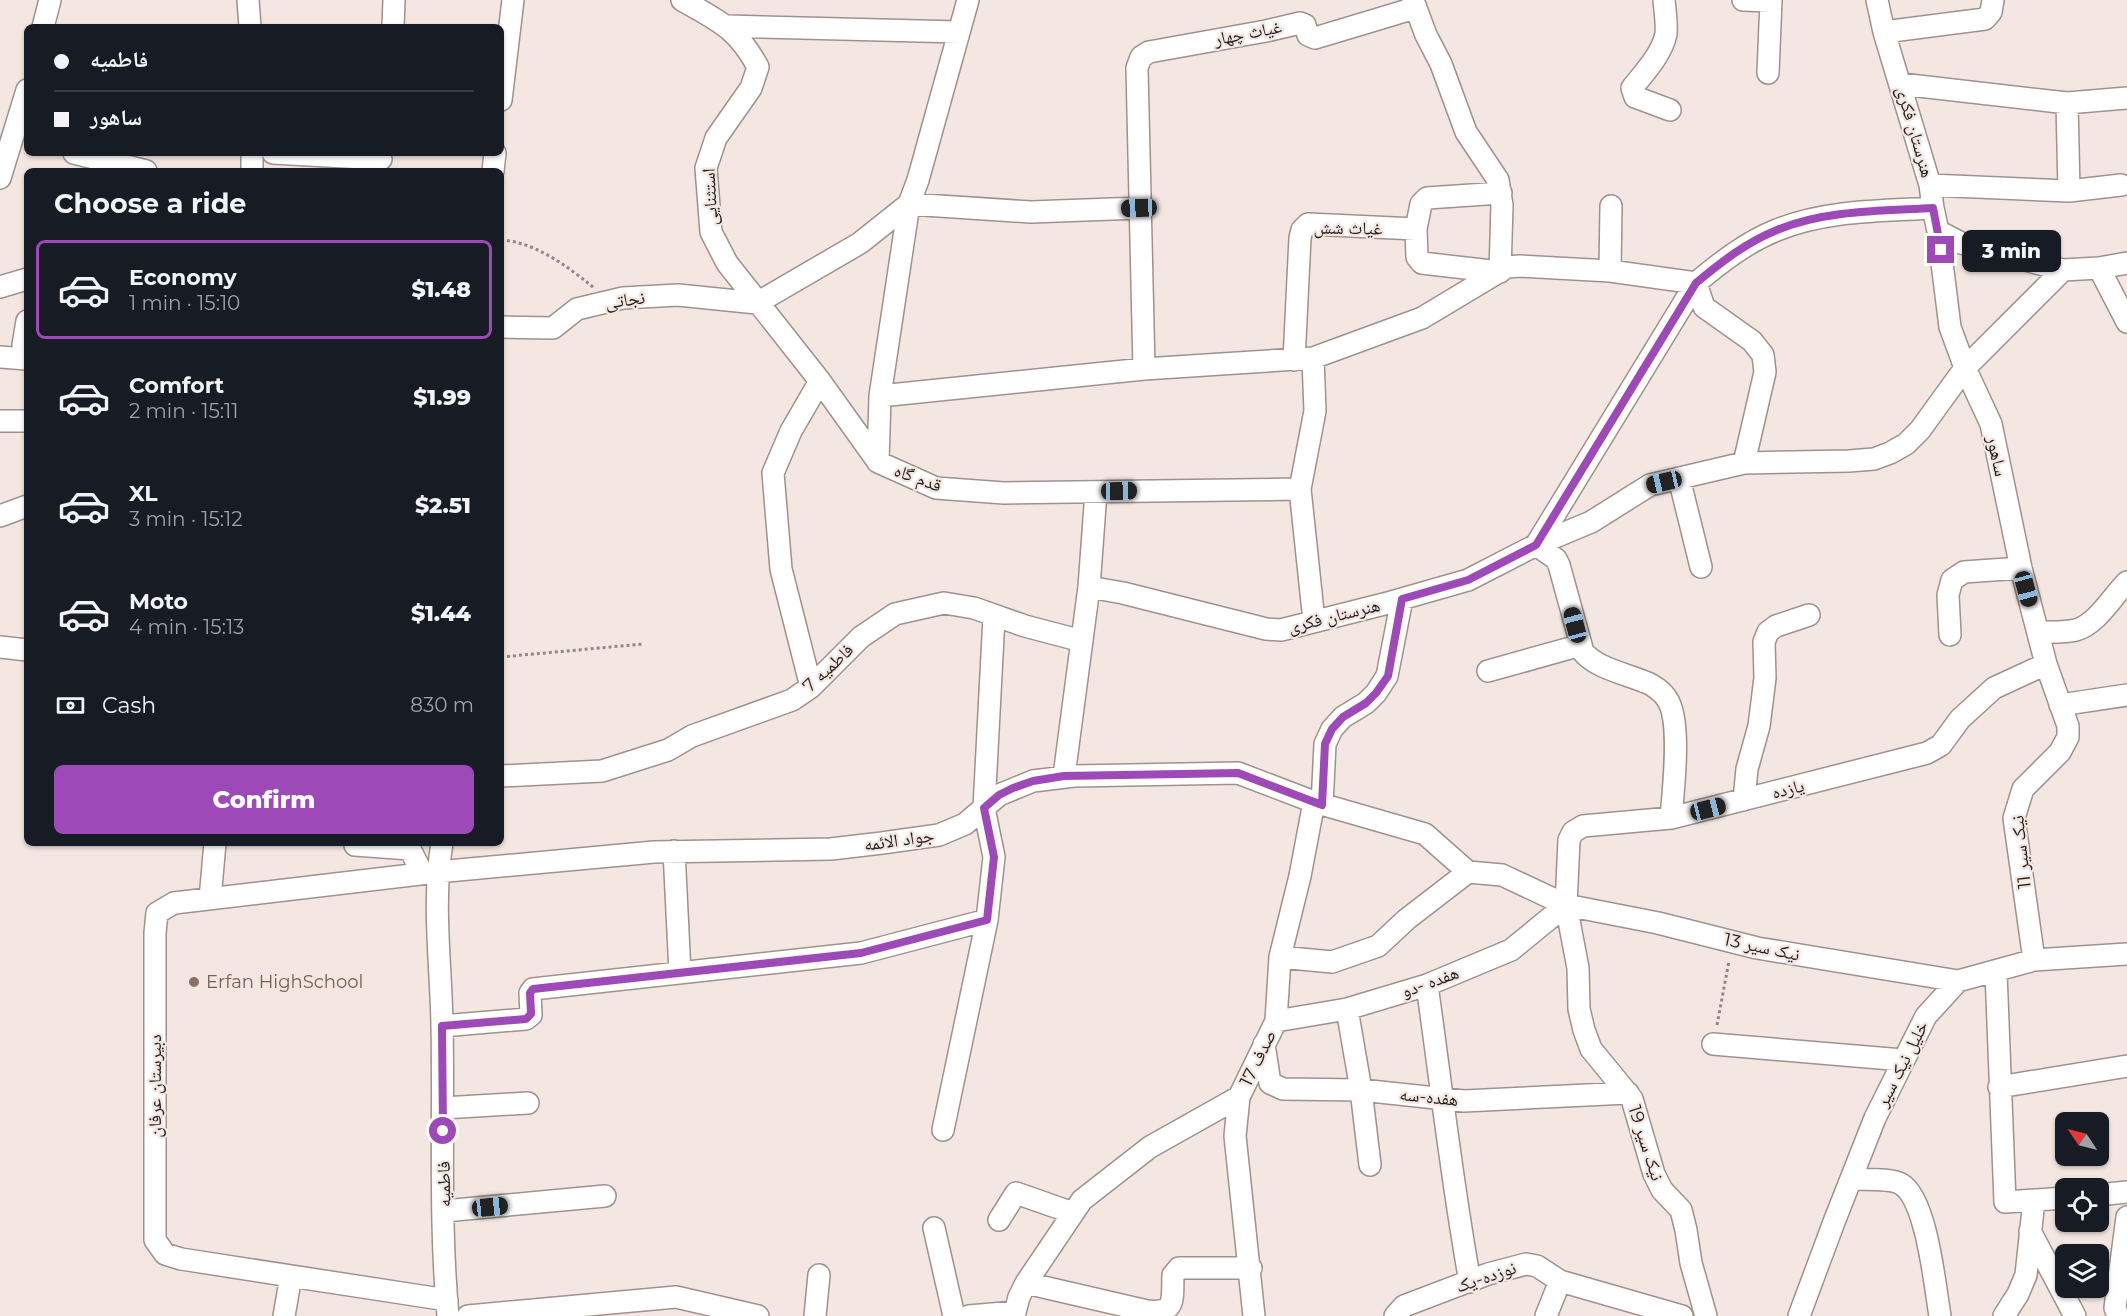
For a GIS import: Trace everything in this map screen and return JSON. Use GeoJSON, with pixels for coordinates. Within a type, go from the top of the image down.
{"type":"FeatureCollection","features":[{"type":"Feature","properties":{"kind":"street"},"geometry":{"type":"LineString","coordinates":[[44,24],[50,0]]}},
{"type":"Feature","properties":{"kind":"street"},"geometry":{"type":"LineString","coordinates":[[248,0],[250,24]]}},
{"type":"Feature","properties":{"kind":"street"},"geometry":{"type":"LineString","coordinates":[[393,24],[394,0]]}},
{"type":"Feature","properties":{"kind":"street"},"geometry":{"type":"LineString","coordinates":[[504,75],[513,0]]}},
{"type":"Feature","properties":{"kind":"street","name":"استثنایی"},"geometry":{"type":"LineString","coordinates":[[682,0],[728,26],[748,48],[758,67],[751,88],[716,138],[706,168],[711,231],[727,262],[820,381],[878,462]]}},
{"type":"Feature","properties":{"kind":"street","name":"قدم گاه"},"geometry":{"type":"LineString","coordinates":[[968,0],[918,180],[909,204],[880,396],[878,462],[936,488],[1004,493],[1300,489]]}},
{"type":"Feature","properties":{"kind":"street"},"geometry":{"type":"LineString","coordinates":[[1664,0],[1665,39],[1650,65],[1632,88],[1632,93],[1635,97],[1670,110]]}},
{"type":"Feature","properties":{"kind":"street"},"geometry":{"type":"LineString","coordinates":[[1743,0],[1771,0],[1767,73]]}},
{"type":"Feature","properties":{"kind":"street","name":"هنرستان فکری"},"geometry":{"type":"LineString","coordinates":[[1877,0],[1884,32],[1930,185],[1933,208]]}},
{"type":"Feature","properties":{"kind":"street"},"geometry":{"type":"LineString","coordinates":[[1884,32],[1985,19],[1991,12],[1993,0]]}},
{"type":"Feature","properties":{"kind":"street"},"geometry":{"type":"LineString","coordinates":[[1414,4],[1441,64],[1466,132],[1498,180],[1502,193],[1500,272]]}},
{"type":"Feature","properties":{"kind":"street","name":"غیاث چهار"},"geometry":{"type":"LineString","coordinates":[[1139,208],[1137,68],[1141,57],[1149,52],[1300,23],[1305,25],[1308,36],[1315,38],[1414,4]]}},
{"type":"Feature","properties":{"kind":"street"},"geometry":{"type":"LineString","coordinates":[[728,26],[959,32]]}},
{"type":"Feature","properties":{"kind":"street"},"geometry":{"type":"LineString","coordinates":[[1901,84],[2067,103],[2127,98]]}},
{"type":"Feature","properties":{"kind":"street"},"geometry":{"type":"LineString","coordinates":[[2067,103],[2069,191]]}},
{"type":"Feature","properties":{"kind":"street"},"geometry":{"type":"LineString","coordinates":[[0,178],[19,141],[24,109]]}},
{"type":"Feature","properties":{"kind":"street"},"geometry":{"type":"LineString","coordinates":[[99,156],[137,168]]}},
{"type":"Feature","properties":{"kind":"street"},"geometry":{"type":"LineString","coordinates":[[314,156],[381,161]]}},
{"type":"Feature","properties":{"kind":"street"},"geometry":{"type":"LineString","coordinates":[[1930,185],[2069,191],[2121,185]]}},
{"type":"Feature","properties":{"kind":"street"},"geometry":{"type":"LineString","coordinates":[[1500,272],[1422,263],[1417,257],[1416,229],[1421,204],[1427,198],[1502,193]]}},
{"type":"Feature","properties":{"kind":"street"},"geometry":{"type":"LineString","coordinates":[[757,303],[860,243],[909,204],[1031,212],[1139,208],[1144,369]]}},
{"type":"Feature","properties":{"kind":"street"},"geometry":{"type":"LineString","coordinates":[[1610,271],[1611,206]]}},
{"type":"Feature","properties":{"kind":"street"},"geometry":{"type":"LineString","coordinates":[[1671,818],[1674,720],[1667,699],[1649,683],[1592,662],[1583,652],[1559,565],[1556,559],[1536,545],[1696,283],[1721,262],[1747,245],[1777,230],[1810,220],[1845,214],[1933,208]]}},
{"type":"Feature","properties":{"kind":"street","name":"ساهور"},"geometry":{"type":"LineString","coordinates":[[1933,208],[1950,327],[1990,424],[2021,568],[2046,664],[2060,705]]}},
{"type":"Feature","properties":{"kind":"street","name":"غیاث شش"},"geometry":{"type":"LineString","coordinates":[[1300,489],[1315,411],[1304,359],[1300,238],[1302,230],[1308,224],[1416,229]]}},
{"type":"Feature","properties":{"kind":"street"},"geometry":{"type":"LineString","coordinates":[[1938,231],[1961,243],[2063,270],[2099,268],[2127,263]]}},
{"type":"Feature","properties":{"kind":"street"},"geometry":{"type":"LineString","coordinates":[[880,396],[1144,369],[1304,359],[1422,318],[1508,267],[1610,271],[1696,283]]}},
{"type":"Feature","properties":{"kind":"street"},"geometry":{"type":"LineString","coordinates":[[2099,268],[2127,322]]}},
{"type":"Feature","properties":{"kind":"street","name":"هنرستان فکری"},"geometry":{"type":"LineString","coordinates":[[1089,587],[1123,592],[1266,629],[1281,630],[1468,580],[1536,545],[1591,522],[1650,485],[1744,463],[1874,459],[1906,444],[1920,430],[1965,368],[2063,270]]}},
{"type":"Feature","properties":{"kind":"street"},"geometry":{"type":"LineString","coordinates":[[0,287],[24,280]]}},
{"type":"Feature","properties":{"kind":"street"},"geometry":{"type":"LineString","coordinates":[[1696,283],[1701,300],[1709,312],[1752,341],[1763,355],[1765,372],[1744,463]]}},
{"type":"Feature","properties":{"kind":"street","name":"نجاتی"},"geometry":{"type":"LineString","coordinates":[[504,327],[553,328],[577,309],[623,298],[678,295],[757,303]]}},
{"type":"Feature","properties":{"kind":"street"},"geometry":{"type":"LineString","coordinates":[[0,357],[24,359]]}},
{"type":"Feature","properties":{"kind":"street"},"geometry":{"type":"LineString","coordinates":[[811,687],[781,568],[773,473],[790,431],[820,381]]}},
{"type":"Feature","properties":{"kind":"street"},"geometry":{"type":"LineString","coordinates":[[0,421],[24,421]]}},
{"type":"Feature","properties":{"kind":"street"},"geometry":{"type":"LineString","coordinates":[[1679,478],[1701,567]]}},
{"type":"Feature","properties":{"kind":"street"},"geometry":{"type":"LineString","coordinates":[[1300,489],[1314,621]]}},
{"type":"Feature","properties":{"kind":"street"},"geometry":{"type":"LineString","coordinates":[[1064,776],[1089,587],[1096,492]]}},
{"type":"Feature","properties":{"kind":"street"},"geometry":{"type":"LineString","coordinates":[[0,516],[24,507]]}},
{"type":"Feature","properties":{"kind":"street"},"geometry":{"type":"LineString","coordinates":[[1950,635],[1948,595],[1952,580],[1964,572],[2021,568]]}},
{"type":"Feature","properties":{"kind":"street"},"geometry":{"type":"LineString","coordinates":[[2038,632],[2065,632],[2078,630],[2090,624],[2127,582]]}},
{"type":"Feature","properties":{"kind":"street","name":"صدف 17"},"geometry":{"type":"LineString","coordinates":[[1254,1316],[1251,1268],[1235,1136],[1239,1097],[1276,1021],[1280,957],[1318,804],[1325,744],[1332,729],[1343,717],[1366,703],[1388,676],[1402,599]]}},
{"type":"Feature","properties":{"kind":"street","name":"فاطمیه 7"},"geometry":{"type":"LineString","coordinates":[[504,776],[602,771],[668,750],[692,736],[792,700],[811,687],[861,637],[895,614],[944,603],[974,608],[994,617],[1082,641]]}},
{"type":"Feature","properties":{"kind":"street"},"geometry":{"type":"LineString","coordinates":[[1744,800],[1747,769],[1759,726],[1765,678],[1764,642],[1768,632],[1776,626],[1809,615]]}},
{"type":"Feature","properties":{"kind":"street"},"geometry":{"type":"LineString","coordinates":[[943,1130],[987,920],[994,857],[984,808],[994,617]]}},
{"type":"Feature","properties":{"kind":"street"},"geometry":{"type":"LineString","coordinates":[[1488,671],[1581,645]]}},
{"type":"Feature","properties":{"kind":"street"},"geometry":{"type":"LineString","coordinates":[[0,647],[24,650]]}},
{"type":"Feature","properties":{"kind":"street","name":"یازده"},"geometry":{"type":"LineString","coordinates":[[1566,905],[1569,840],[1574,832],[1583,826],[1671,818],[1927,753],[1941,745],[1960,719],[1994,688],[2046,664]]}},
{"type":"Feature","properties":{"kind":"street"},"geometry":{"type":"LineString","coordinates":[[2060,705],[2127,695]]}},
{"type":"Feature","properties":{"kind":"street","name":"نیک سیر 11"},"geometry":{"type":"LineString","coordinates":[[2034,960],[2014,818],[2023,789],[2060,752],[2068,737],[2068,726],[2060,705]]}},
{"type":"Feature","properties":{"kind":"street","name":"جواد الائمه"},"geometry":{"type":"LineString","coordinates":[[430,873],[674,850],[831,849],[939,835],[965,824],[999,795],[1033,781],[1064,776],[1238,773],[1318,804],[1425,834],[1468,872]]}},
{"type":"Feature","properties":{"kind":"street"},"geometry":{"type":"LineString","coordinates":[[210,899],[215,846]]}},
{"type":"Feature","properties":{"kind":"street"},"geometry":{"type":"LineString","coordinates":[[369,846],[410,849],[430,873]]}},
{"type":"Feature","properties":{"kind":"street","name":"فاطمیه"},"geometry":{"type":"LineString","coordinates":[[441,846],[430,873],[442,1026],[447,1308]]}},
{"type":"Feature","properties":{"kind":"street"},"geometry":{"type":"LineString","coordinates":[[674,850],[680,973]]}},
{"type":"Feature","properties":{"kind":"street"},"geometry":{"type":"LineString","coordinates":[[1280,957],[1332,962],[1378,945],[1468,872],[1502,875],[1566,905]]}},
{"type":"Feature","properties":{"kind":"street","name":"دبیرستان عرفان"},"geometry":{"type":"LineString","coordinates":[[430,873],[174,903],[157,913],[155,933],[155,1240],[165,1254],[181,1259],[291,1276],[447,1308]]}},
{"type":"Feature","properties":{"kind":"street","name":"نیک سیر 13"},"geometry":{"type":"LineString","coordinates":[[1566,905],[1658,923],[1756,948],[1958,981]]}},
{"type":"Feature","properties":{"kind":"street","name":"هفده -دو"},"geometry":{"type":"LineString","coordinates":[[1276,1021],[1347,1009],[1427,985],[1510,950],[1566,905]]}},
{"type":"Feature","properties":{"kind":"street","name":"نیک سیر 19"},"geometry":{"type":"LineString","coordinates":[[1566,905],[1578,968],[1579,1009],[1584,1030],[1591,1049],[1632,1099],[1654,1174],[1662,1190],[1681,1210],[1691,1263],[1706,1316]]}},
{"type":"Feature","properties":{"kind":"street"},"geometry":{"type":"LineString","coordinates":[[442,1026],[526,1019],[531,1014],[530,993],[533,989],[861,953],[987,920]]}},
{"type":"Feature","properties":{"kind":"street"},"geometry":{"type":"LineString","coordinates":[[1958,981],[2034,960],[2127,954]]}},
{"type":"Feature","properties":{"kind":"street"},"geometry":{"type":"LineString","coordinates":[[1996,972],[1999,1087],[2006,1202],[2055,1199]]}},
{"type":"Feature","properties":{"kind":"street","name":"خلیل نیک سیر"},"geometry":{"type":"LineString","coordinates":[[1799,1316],[1875,1118],[1926,1016],[1958,981]]}},
{"type":"Feature","properties":{"kind":"street"},"geometry":{"type":"LineString","coordinates":[[1427,985],[1444,1099],[1455,1196],[1470,1282]]}},
{"type":"Feature","properties":{"kind":"street"},"geometry":{"type":"LineString","coordinates":[[1347,1009],[1361,1090],[1370,1165]]}},
{"type":"Feature","properties":{"kind":"street","name":"هفده-سه"},"geometry":{"type":"LineString","coordinates":[[1264,1044],[1270,1083],[1276,1088],[1361,1090],[1464,1101],[1628,1093]]}},
{"type":"Feature","properties":{"kind":"street"},"geometry":{"type":"LineString","coordinates":[[1713,1044],[1903,1060]]}},
{"type":"Feature","properties":{"kind":"street"},"geometry":{"type":"LineString","coordinates":[[1999,1087],[2127,1066]]}},
{"type":"Feature","properties":{"kind":"street"},"geometry":{"type":"LineString","coordinates":[[969,1316],[1014,1314],[1026,1283],[1082,1200],[1150,1147],[1239,1097]]}},
{"type":"Feature","properties":{"kind":"street"},"geometry":{"type":"LineString","coordinates":[[443,1108],[528,1103]]}},
{"type":"Feature","properties":{"kind":"street"},"geometry":{"type":"LineString","coordinates":[[1851,1179],[1895,1182],[1908,1189],[1923,1216],[1940,1316]]}},
{"type":"Feature","properties":{"kind":"street"},"geometry":{"type":"LineString","coordinates":[[2109,1194],[2127,1192]]}},
{"type":"Feature","properties":{"kind":"street"},"geometry":{"type":"LineString","coordinates":[[999,1220],[1016,1193],[1073,1213]]}},
{"type":"Feature","properties":{"kind":"street"},"geometry":{"type":"LineString","coordinates":[[444,1211],[605,1196]]}},
{"type":"Feature","properties":{"kind":"street"},"geometry":{"type":"LineString","coordinates":[[2004,1316],[2018,1294],[2026,1275],[2034,1200]]}},
{"type":"Feature","properties":{"kind":"street"},"geometry":{"type":"LineString","coordinates":[[2118,1316],[2115,1308],[2127,1217]]}},
{"type":"Feature","properties":{"kind":"street"},"geometry":{"type":"LineString","coordinates":[[934,1228],[954,1316]]}},
{"type":"Feature","properties":{"kind":"street"},"geometry":{"type":"LineString","coordinates":[[2030,1231],[2074,1316]]}},
{"type":"Feature","properties":{"kind":"street","name":"نوزده-یک"},"geometry":{"type":"LineString","coordinates":[[1398,1314],[1404,1306],[1488,1274],[1526,1264],[1537,1266],[1560,1281],[1682,1316]]}},
{"type":"Feature","properties":{"kind":"street"},"geometry":{"type":"LineString","coordinates":[[1026,1283],[1161,1313],[1169,1308],[1172,1302],[1173,1275],[1179,1268],[1251,1268]]}},
{"type":"Feature","properties":{"kind":"street"},"geometry":{"type":"LineString","coordinates":[[815,1316],[819,1275]]}},
{"type":"Feature","properties":{"kind":"street"},"geometry":{"type":"LineString","coordinates":[[284,1316],[291,1276]]}},
{"type":"Feature","properties":{"kind":"street"},"geometry":{"type":"LineString","coordinates":[[1546,1316],[1560,1281]]}},
{"type":"Feature","properties":{"kind":"street"},"geometry":{"type":"LineString","coordinates":[[468,1316],[590,1310],[676,1297],[719,1311],[758,1316]]}},
{"type":"Feature","properties":{"kind":"path"},"geometry":{"type":"LineString","coordinates":[[504,240],[515,241],[564,264],[611,301]]}},
{"type":"Feature","properties":{"kind":"path"},"geometry":{"type":"LineString","coordinates":[[504,657],[643,644]]}},
{"type":"Feature","properties":{"kind":"path"},"geometry":{"type":"LineString","coordinates":[[1713,1044],[1733,942]]}},
{"type":"Feature","properties":{"kind":"place","name":"Erfan HighSchool"},"geometry":{"type":"Point","coordinates":[194,982]}},
{"type":"Feature","properties":{"kind":"route"},"geometry":{"type":"LineString","coordinates":[[443,1131],[442,1026],[529,1018],[531,1014],[530,993],[533,989],[861,953],[987,920],[994,857],[984,808],[999,795],[1013,788],[1033,781],[1064,776],[1238,773],[1322,805],[1325,744],[1332,729],[1343,717],[1366,703],[1388,676],[1402,599],[1468,580],[1536,545],[1696,283],[1721,262],[1747,245],[1777,230],[1810,220],[1845,214],[1933,208],[1941,250]]}}]}
